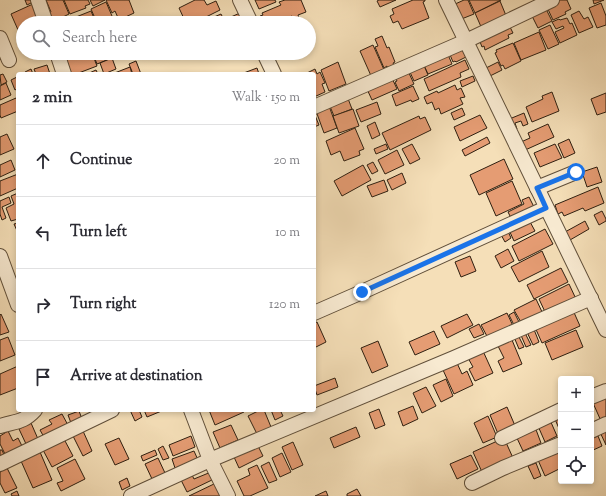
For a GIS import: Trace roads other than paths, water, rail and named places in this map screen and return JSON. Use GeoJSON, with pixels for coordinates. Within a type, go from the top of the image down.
{"type":"FeatureCollection","features":[{"type":"Feature","properties":{"kind":"street"},"geometry":{"type":"LineString","coordinates":[[38,0],[44,16]]}},
{"type":"Feature","properties":{"kind":"street"},"geometry":{"type":"LineString","coordinates":[[240,0],[248,16]]}},
{"type":"Feature","properties":{"kind":"street"},"geometry":{"type":"LineString","coordinates":[[446,0],[606,330]]}},
{"type":"Feature","properties":{"kind":"street"},"geometry":{"type":"LineString","coordinates":[[316,106],[466,41],[552,0]]}},
{"type":"Feature","properties":{"kind":"street"},"geometry":{"type":"LineString","coordinates":[[0,38],[9,60]]}},
{"type":"Feature","properties":{"kind":"street"},"geometry":{"type":"LineString","coordinates":[[59,60],[63,72]]}},
{"type":"Feature","properties":{"kind":"street"},"geometry":{"type":"LineString","coordinates":[[267,60],[273,72]]}},
{"type":"Feature","properties":{"kind":"street"},"geometry":{"type":"LineString","coordinates":[[537,188],[576,172]]}},
{"type":"Feature","properties":{"kind":"street"},"geometry":{"type":"LineString","coordinates":[[316,312],[546,208]]}},
{"type":"Feature","properties":{"kind":"street"},"geometry":{"type":"LineString","coordinates":[[0,256],[16,300]]}},
{"type":"Feature","properties":{"kind":"street"},"geometry":{"type":"LineString","coordinates":[[131,496],[210,460],[454,358],[591,298]]}},
{"type":"Feature","properties":{"kind":"street"},"geometry":{"type":"LineString","coordinates":[[594,396],[606,391]]}},
{"type":"Feature","properties":{"kind":"street"},"geometry":{"type":"LineString","coordinates":[[502,438],[558,411]]}},
{"type":"Feature","properties":{"kind":"street"},"geometry":{"type":"LineString","coordinates":[[0,426],[20,421],[29,417],[33,412]]}},
{"type":"Feature","properties":{"kind":"street"},"geometry":{"type":"LineString","coordinates":[[0,464],[108,412]]}},
{"type":"Feature","properties":{"kind":"street"},"geometry":{"type":"LineString","coordinates":[[192,412],[210,460],[228,496]]}},
{"type":"Feature","properties":{"kind":"street"},"geometry":{"type":"LineString","coordinates":[[594,430],[606,424]]}},
{"type":"Feature","properties":{"kind":"street"},"geometry":{"type":"LineString","coordinates":[[472,483],[503,468],[558,445]]}}]}
